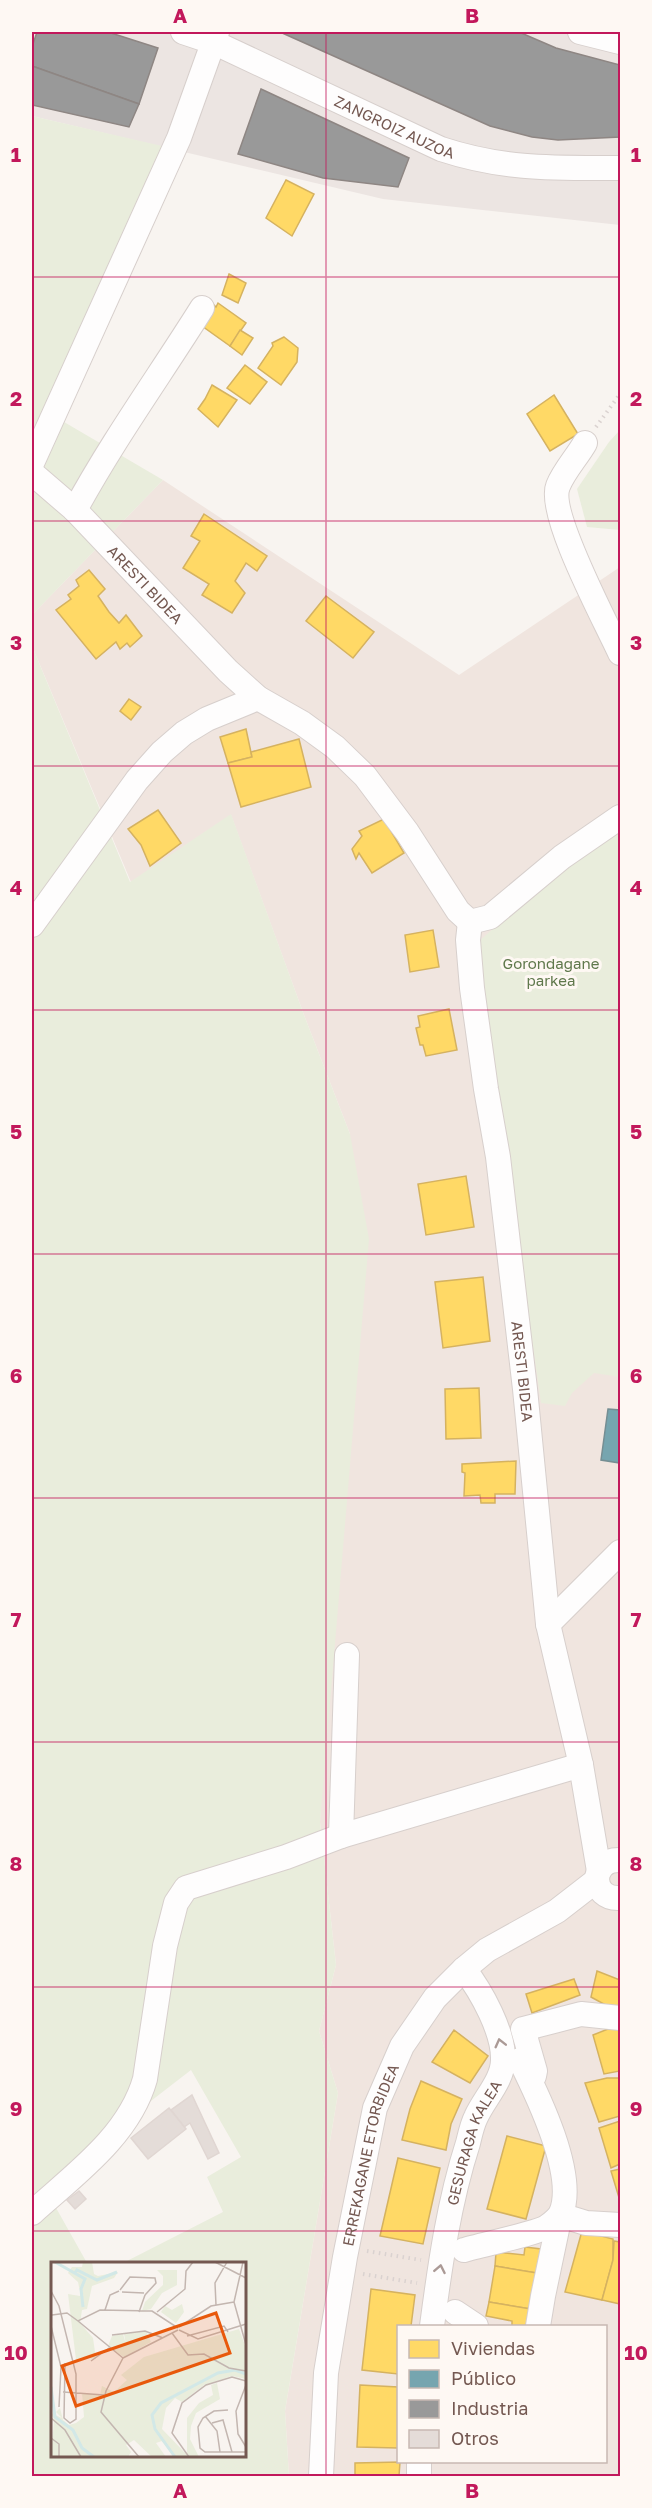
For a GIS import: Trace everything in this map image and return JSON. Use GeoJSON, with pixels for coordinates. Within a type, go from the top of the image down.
{"type":"FeatureCollection","features":[{"type":"Feature","properties":{"kind":"street","name":"ZANGROIZ AUZOA"},"geometry":{"type":"LineString","coordinates":[[183,32],[215,37],[441,149],[473,159],[532,168],[621,168]]}},
{"type":"Feature","properties":{"kind":"street"},"geometry":{"type":"LineString","coordinates":[[580,32],[621,42]]}},
{"type":"Feature","properties":{"kind":"street"},"geometry":{"type":"LineString","coordinates":[[32,463],[179,138],[215,37]]}},
{"type":"Feature","properties":{"kind":"street"},"geometry":{"type":"LineString","coordinates":[[75,510],[124,426],[202,308]]}},
{"type":"Feature","properties":{"kind":"street"},"geometry":{"type":"LineString","coordinates":[[585,443],[558,486],[556,501],[565,535],[621,653]]}},
{"type":"Feature","properties":{"kind":"street","name":"ARESTI BIDEA"},"geometry":{"type":"LineString","coordinates":[[32,473],[75,510],[228,671],[258,698],[302,723],[335,747],[365,776],[407,832],[458,911],[470,922],[468,940],[472,988],[504,1203],[548,1623],[592,1820],[612,1884]]}},
{"type":"Feature","properties":{"kind":"street"},"geometry":{"type":"LineString","coordinates":[[32,925],[137,780],[162,752],[184,733],[207,719],[258,698]]}},
{"type":"Feature","properties":{"kind":"street"},"geometry":{"type":"LineString","coordinates":[[470,922],[490,917],[562,857],[621,817]]}},
{"type":"Feature","properties":{"kind":"street"},"geometry":{"type":"LineString","coordinates":[[548,1623],[621,1552]]}},
{"type":"Feature","properties":{"kind":"street"},"geometry":{"type":"LineString","coordinates":[[341,1836],[347,1655]]}},
{"type":"Feature","properties":{"kind":"street"},"geometry":{"type":"LineString","coordinates":[[32,2213],[120,2129],[140,2097],[145,2079],[165,1946],[176,1904],[186,1888],[286,1857],[341,1836],[581,1765]]}},
{"type":"Feature","properties":{"kind":"street","name":"ERREKAGANE ETORBIDEA"},"geometry":{"type":"LineString","coordinates":[[321,2476],[327,2373],[345,2257],[375,2108],[402,2046],[435,1998],[487,1950],[557,1911],[612,1884]]}},
{"type":"Feature","properties":{"kind":"street","name":"GESURAGA KALEA"},"geometry":{"type":"LineString","coordinates":[[432,2325],[439,2275],[462,2163],[476,2118],[503,2063],[502,2044],[476,1984],[464,1969]]}},
{"type":"Feature","properties":{"kind":"street"},"geometry":{"type":"LineString","coordinates":[[532,2085],[535,2071],[523,2029],[581,2014],[621,2018]]}},
{"type":"Feature","properties":{"kind":"street"},"geometry":{"type":"LineString","coordinates":[[520,2060],[544,2110],[561,2167],[565,2195],[538,2325]]}},
{"type":"Feature","properties":{"kind":"street"},"geometry":{"type":"LineString","coordinates":[[560,2214],[585,2223],[621,2225]]}},
{"type":"Feature","properties":{"kind":"street"},"geometry":{"type":"LineString","coordinates":[[464,2250],[546,2228],[560,2214]]}},
{"type":"Feature","properties":{"kind":"street"},"geometry":{"type":"LineString","coordinates":[[455,2312],[474,2325]]}},
{"type":"Feature","properties":{"kind":"path"},"geometry":{"type":"LineString","coordinates":[[585,443],[621,394]]}},
{"type":"Feature","properties":{"kind":"path"},"geometry":{"type":"LineString","coordinates":[[360,2250],[430,2262]]}},
{"type":"Feature","properties":{"kind":"path"},"geometry":{"type":"LineString","coordinates":[[356,2273],[426,2284]]}},
{"type":"Feature","properties":{"kind":"shaded area"},"geometry":{"type":"Polygon","coordinates":[[[32,32],[620,32],[620,225],[383,199],[32,116],[32,32]]]}},
{"type":"Feature","properties":{"kind":"shaded area"},"geometry":{"type":"Polygon","coordinates":[[[163,480],[459,675],[620,567],[620,2476],[289,2476],[285,2411],[338,2093],[319,2031],[336,1965],[320,1822],[350,1134],[231,815],[131,882],[32,646],[32,615],[163,480]]]}},
{"type":"Feature","properties":{"kind":"green space"},"geometry":{"type":"Polygon","coordinates":[[[32,116],[162,146],[47,412],[163,480],[32,615],[32,116]]]}},
{"type":"Feature","properties":{"kind":"green space"},"geometry":{"type":"Polygon","coordinates":[[[620,430],[620,530],[587,527],[577,489],[609,442],[620,430]]]}},
{"type":"Feature","properties":{"kind":"green space"},"geometry":{"type":"Polygon","coordinates":[[[32,646],[130,882],[231,814],[350,1134],[369,1239],[320,1822],[336,1965],[319,2031],[338,2093],[285,2411],[289,2476],[32,2476],[32,646]]]}},
{"type":"Feature","properties":{"kind":"green space","name":"Gorondagane parkea"},"geometry":{"type":"Polygon","coordinates":[[[620,828],[620,1377],[594,1373],[572,1393],[565,1406],[541,1403],[476,944],[578,852],[620,828]]]}},
{"type":"Feature","properties":{"kind":"building: Viviendas"},"geometry":{"type":"Polygon","coordinates":[[[286,180],[314,194],[292,236],[266,218],[286,180]]]}},
{"type":"Feature","properties":{"kind":"building: Viviendas"},"geometry":{"type":"Polygon","coordinates":[[[229,274],[246,283],[238,303],[222,295],[229,274]]]}},
{"type":"Feature","properties":{"kind":"building: Viviendas"},"geometry":{"type":"Polygon","coordinates":[[[212,303],[216,307],[218,303],[246,323],[230,346],[202,326],[212,303]]]}},
{"type":"Feature","properties":{"kind":"building: Viviendas"},"geometry":{"type":"Polygon","coordinates":[[[240,330],[253,338],[242,355],[230,346],[240,330]]]}},
{"type":"Feature","properties":{"kind":"building: Viviendas"},"geometry":{"type":"Polygon","coordinates":[[[284,337],[298,348],[297,362],[281,385],[258,368],[273,346],[272,343],[284,337]]]}},
{"type":"Feature","properties":{"kind":"building: Viviendas"},"geometry":{"type":"Polygon","coordinates":[[[245,365],[267,382],[250,404],[227,388],[245,365]]]}},
{"type":"Feature","properties":{"kind":"building: Viviendas"},"geometry":{"type":"Polygon","coordinates":[[[212,385],[237,400],[218,427],[198,409],[212,385]]]}},
{"type":"Feature","properties":{"kind":"building: Viviendas"},"geometry":{"type":"Polygon","coordinates":[[[554,395],[578,434],[550,451],[527,414],[554,395]]]}},
{"type":"Feature","properties":{"kind":"building: Viviendas"},"geometry":{"type":"Polygon","coordinates":[[[204,514],[267,556],[257,571],[246,563],[235,581],[245,593],[232,613],[202,595],[209,584],[183,568],[200,541],[191,536],[204,514]]]}},
{"type":"Feature","properties":{"kind":"building: Viviendas"},"geometry":{"type":"Polygon","coordinates":[[[89,570],[105,589],[98,596],[109,612],[119,623],[126,615],[142,636],[130,647],[127,643],[120,649],[116,642],[96,659],[56,610],[71,599],[68,595],[79,586],[76,580],[89,570]]]}},
{"type":"Feature","properties":{"kind":"building: Viviendas"},"geometry":{"type":"Polygon","coordinates":[[[326,596],[374,632],[353,658],[306,621],[326,596]]]}},
{"type":"Feature","properties":{"kind":"building: Viviendas"},"geometry":{"type":"Polygon","coordinates":[[[129,699],[141,707],[131,720],[120,711],[129,699]]]}},
{"type":"Feature","properties":{"kind":"building: Viviendas"},"geometry":{"type":"Polygon","coordinates":[[[246,729],[252,757],[228,763],[220,737],[246,729]]]}},
{"type":"Feature","properties":{"kind":"building: Viviendas"},"geometry":{"type":"Polygon","coordinates":[[[299,739],[311,787],[241,807],[228,763],[252,757],[251,752],[299,739]]]}},
{"type":"Feature","properties":{"kind":"building: Viviendas"},"geometry":{"type":"Polygon","coordinates":[[[158,810],[181,843],[150,866],[141,845],[128,829],[158,810]]]}},
{"type":"Feature","properties":{"kind":"building: Viviendas"},"geometry":{"type":"Polygon","coordinates":[[[384,819],[404,853],[372,873],[359,853],[356,859],[352,849],[362,836],[359,831],[384,819]]]}},
{"type":"Feature","properties":{"kind":"building: Viviendas"},"geometry":{"type":"Polygon","coordinates":[[[433,930],[439,967],[410,972],[405,935],[433,930]]]}},
{"type":"Feature","properties":{"kind":"building: Viviendas"},"geometry":{"type":"Polygon","coordinates":[[[449,1009],[457,1050],[426,1056],[423,1045],[420,1045],[416,1028],[420,1027],[418,1016],[449,1009]]]}},
{"type":"Feature","properties":{"kind":"building: Viviendas"},"geometry":{"type":"Polygon","coordinates":[[[466,1176],[474,1227],[426,1235],[418,1184],[466,1176]]]}},
{"type":"Feature","properties":{"kind":"building: Viviendas"},"geometry":{"type":"Polygon","coordinates":[[[483,1277],[490,1341],[443,1348],[435,1282],[483,1277]]]}},
{"type":"Feature","properties":{"kind":"building: Viviendas"},"geometry":{"type":"Polygon","coordinates":[[[479,1388],[481,1438],[446,1439],[445,1389],[479,1388]]]}},
{"type":"Feature","properties":{"kind":"building: Viviendas"},"geometry":{"type":"Polygon","coordinates":[[[516,1461],[515,1494],[495,1494],[495,1503],[481,1503],[480,1495],[464,1496],[465,1473],[462,1472],[462,1464],[516,1461]]]}},
{"type":"Feature","properties":{"kind":"building: Viviendas"},"geometry":{"type":"Polygon","coordinates":[[[597,1971],[620,1980],[620,2007],[611,2008],[591,1997],[597,1971]]]}},
{"type":"Feature","properties":{"kind":"building: Viviendas"},"geometry":{"type":"Polygon","coordinates":[[[574,1979],[580,1995],[532,2013],[526,1994],[574,1979]]]}},
{"type":"Feature","properties":{"kind":"building: Viviendas"},"geometry":{"type":"Polygon","coordinates":[[[613,2027],[620,2027],[620,2071],[604,2074],[593,2035],[613,2027]]]}},
{"type":"Feature","properties":{"kind":"building: Viviendas"},"geometry":{"type":"Polygon","coordinates":[[[454,2030],[488,2056],[470,2083],[432,2062],[454,2030]]]}},
{"type":"Feature","properties":{"kind":"building: Viviendas"},"geometry":{"type":"Polygon","coordinates":[[[607,2078],[620,2078],[620,2116],[599,2122],[585,2083],[607,2078]]]}},
{"type":"Feature","properties":{"kind":"building: Viviendas"},"geometry":{"type":"Polygon","coordinates":[[[421,2081],[462,2099],[451,2124],[446,2150],[402,2140],[410,2109],[421,2081]]]}},
{"type":"Feature","properties":{"kind":"building: Viviendas"},"geometry":{"type":"Polygon","coordinates":[[[620,2121],[620,2164],[611,2168],[599,2128],[620,2121]]]}},
{"type":"Feature","properties":{"kind":"building: Viviendas"},"geometry":{"type":"Polygon","coordinates":[[[507,2136],[546,2146],[526,2219],[487,2209],[507,2136]]]}},
{"type":"Feature","properties":{"kind":"building: Viviendas"},"geometry":{"type":"Polygon","coordinates":[[[398,2158],[440,2168],[423,2244],[380,2236],[398,2158]]]}},
{"type":"Feature","properties":{"kind":"building: Viviendas"},"geometry":{"type":"Polygon","coordinates":[[[620,2169],[620,2201],[611,2171],[620,2169]]]}},
{"type":"Feature","properties":{"kind":"building: Viviendas"},"geometry":{"type":"Polygon","coordinates":[[[582,2231],[613,2239],[613,2260],[602,2300],[565,2292],[582,2231]]]}},
{"type":"Feature","properties":{"kind":"building: Viviendas"},"geometry":{"type":"Polygon","coordinates":[[[614,2241],[620,2242],[620,2304],[602,2300],[613,2260],[614,2241]]]}},
{"type":"Feature","properties":{"kind":"building: Viviendas"},"geometry":{"type":"Polygon","coordinates":[[[525,2247],[541,2249],[537,2273],[495,2266],[496,2252],[524,2255],[525,2247]]]}},
{"type":"Feature","properties":{"kind":"building: Viviendas"},"geometry":{"type":"Polygon","coordinates":[[[495,2266],[537,2273],[531,2309],[489,2302],[495,2266]]]}},
{"type":"Feature","properties":{"kind":"building: Viviendas"},"geometry":{"type":"Polygon","coordinates":[[[371,2289],[415,2295],[411,2325],[397,2325],[397,2374],[362,2370],[371,2289]]]}},
{"type":"Feature","properties":{"kind":"building: Viviendas"},"geometry":{"type":"Polygon","coordinates":[[[489,2302],[531,2309],[527,2325],[512,2325],[512,2321],[486,2316],[489,2302]]]}},
{"type":"Feature","properties":{"kind":"building: Viviendas"},"geometry":{"type":"Polygon","coordinates":[[[360,2385],[397,2387],[397,2448],[357,2447],[360,2385]]]}},
{"type":"Feature","properties":{"kind":"building: Viviendas"},"geometry":{"type":"Polygon","coordinates":[[[397,2462],[400,2463],[399,2476],[355,2476],[355,2463],[397,2462]]]}},
{"type":"Feature","properties":{"kind":"building: Público"},"geometry":{"type":"Polygon","coordinates":[[[608,1409],[620,1410],[620,1463],[601,1460],[608,1409]]]}},
{"type":"Feature","properties":{"kind":"building: Industria"},"geometry":{"type":"Polygon","coordinates":[[[37,32],[108,32],[158,48],[139,104],[32,66],[32,47],[37,32]]]}},
{"type":"Feature","properties":{"kind":"building: Industria"},"geometry":{"type":"Polygon","coordinates":[[[280,32],[519,32],[556,48],[620,65],[620,137],[558,140],[532,137],[490,126],[280,32]]]}},
{"type":"Feature","properties":{"kind":"building: Industria"},"geometry":{"type":"Polygon","coordinates":[[[32,66],[139,104],[129,127],[32,105],[32,66]]]}},
{"type":"Feature","properties":{"kind":"building: Industria"},"geometry":{"type":"Polygon","coordinates":[[[261,89],[409,158],[398,187],[323,178],[238,154],[261,89]]]}},
{"type":"Feature","properties":{"kind":"building: Otros"},"geometry":{"type":"Polygon","coordinates":[[[192,2095],[219,2153],[208,2159],[190,2123],[184,2127],[171,2110],[192,2095]]]}},
{"type":"Feature","properties":{"kind":"building: Otros"},"geometry":{"type":"Polygon","coordinates":[[[169,2108],[186,2129],[148,2159],[131,2138],[169,2108]]]}},
{"type":"Feature","properties":{"kind":"building: Otros"},"geometry":{"type":"Polygon","coordinates":[[[79,2191],[86,2199],[75,2209],[67,2200],[79,2191]]]}}]}
